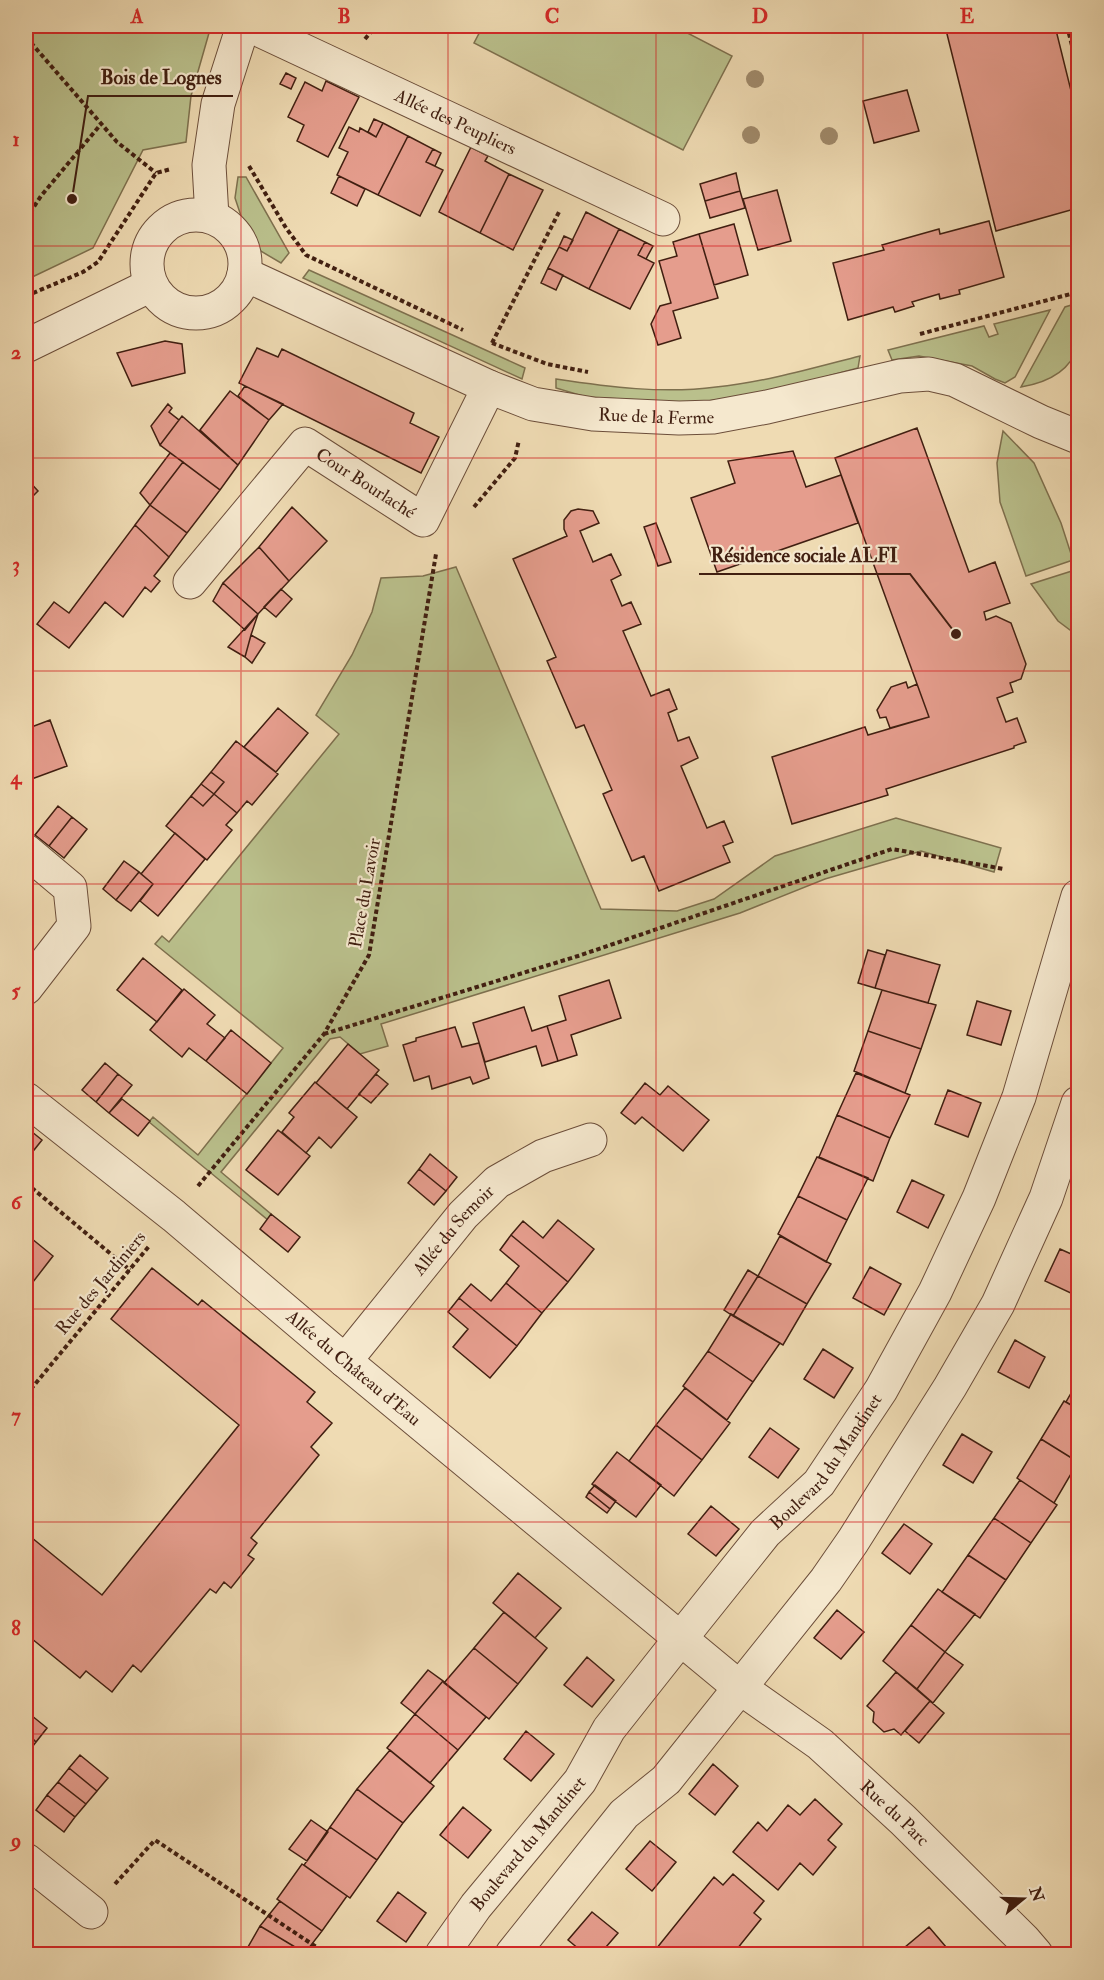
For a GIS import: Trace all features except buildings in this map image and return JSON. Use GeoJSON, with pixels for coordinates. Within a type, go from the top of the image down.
{"type":"FeatureCollection","features":[{"type":"Feature","properties":{"kind":"street"},"geometry":{"type":"LineString","coordinates":[[212,217],[210,165],[218,104],[243,26]]}},
{"type":"Feature","properties":{"kind":"street","name":"Allée des Peupliers"},"geometry":{"type":"LineString","coordinates":[[251,26],[663,219]]}},
{"type":"Feature","properties":{"kind":"street"},"geometry":{"type":"LineString","coordinates":[[195,214],[212,217],[227,225],[239,239],[245,256],[244,274],[229,300],[216,308],[202,312],[186,312],[172,307],[151,285],[146,269],[148,252],[154,237],[164,225],[179,217],[195,214]]}},
{"type":"Feature","properties":{"kind":"street","name":"Rue de la Ferme"},"geometry":{"type":"LineString","coordinates":[[244,274],[489,387],[534,404],[593,414],[679,418],[713,417],[900,376],[928,374],[955,380],[1041,422],[1078,437]]}},
{"type":"Feature","properties":{"kind":"street"},"geometry":{"type":"LineString","coordinates":[[26,346],[151,285]]}},
{"type":"Feature","properties":{"kind":"street","name":"Cour Bourlaché"},"geometry":{"type":"LineString","coordinates":[[190,582],[305,444],[423,520],[489,387]]}},
{"type":"Feature","properties":{"kind":"street"},"geometry":{"type":"LineString","coordinates":[[26,851],[70,888],[74,926],[26,988]]}},
{"type":"Feature","properties":{"kind":"street","name":"Boulevard du Mandinet"},"geometry":{"type":"LineString","coordinates":[[442,1954],[476,1906],[580,1780],[609,1729],[765,1533],[819,1483],[881,1390],[935,1292],[979,1198],[1019,1097],[1078,896]]}},
{"type":"Feature","properties":{"kind":"street","name":"Allée du Château d'Eau"},"geometry":{"type":"LineString","coordinates":[[26,1099],[174,1216],[345,1361],[740,1687]]}},
{"type":"Feature","properties":{"kind":"street"},"geometry":{"type":"LineString","coordinates":[[512,1954],[624,1815],[666,1780],[826,1580],[853,1541],[950,1386],[998,1304],[1046,1198],[1078,1103]]}},
{"type":"Feature","properties":{"kind":"street","name":"Allée du Semoir"},"geometry":{"type":"LineString","coordinates":[[345,1361],[463,1215],[497,1182],[543,1156],[590,1140]]}},
{"type":"Feature","properties":{"kind":"street","name":"Rue du Parc"},"geometry":{"type":"LineString","coordinates":[[740,1687],[820,1744],[903,1820],[1024,1940],[1035,1954]]}},
{"type":"Feature","properties":{"kind":"street"},"geometry":{"type":"LineString","coordinates":[[26,1860],[91,1912]]}},
{"type":"Feature","properties":{"kind":"path"},"geometry":{"type":"LineString","coordinates":[[1067,26],[1078,69]]}},
{"type":"Feature","properties":{"kind":"path"},"geometry":{"type":"LineString","coordinates":[[26,37],[117,142],[156,173],[210,165],[248,163],[286,228],[306,255],[471,334]]}},
{"type":"Feature","properties":{"kind":"path"},"geometry":{"type":"LineString","coordinates":[[26,219],[41,196],[101,124]]}},
{"type":"Feature","properties":{"kind":"path"},"geometry":{"type":"LineString","coordinates":[[26,296],[83,273],[98,262],[156,173]]}},
{"type":"Feature","properties":{"kind":"path"},"geometry":{"type":"LineString","coordinates":[[492,343],[576,178]]}},
{"type":"Feature","properties":{"kind":"path"},"geometry":{"type":"LineString","coordinates":[[919,334],[1078,292]]}},
{"type":"Feature","properties":{"kind":"path"},"geometry":{"type":"LineString","coordinates":[[482,339],[547,364],[593,373]]}},
{"type":"Feature","properties":{"kind":"path"},"geometry":{"type":"LineString","coordinates":[[472,510],[516,459],[518,441],[534,404],[547,364]]}},
{"type":"Feature","properties":{"kind":"path","name":"Place du Lavoir"},"geometry":{"type":"LineString","coordinates":[[174,1216],[324,1034],[369,955],[437,550]]}},
{"type":"Feature","properties":{"kind":"path"},"geometry":{"type":"LineString","coordinates":[[324,1034],[578,956],[892,849],[1004,869]]}},
{"type":"Feature","properties":{"kind":"path"},"geometry":{"type":"LineString","coordinates":[[26,1183],[130,1270]]}},
{"type":"Feature","properties":{"kind":"path","name":"Rue des Jardiniers"},"geometry":{"type":"LineString","coordinates":[[26,1394],[174,1216]]}},
{"type":"Feature","properties":{"kind":"path"},"geometry":{"type":"LineString","coordinates":[[91,1912],[155,1840],[327,1954]]}},
{"type":"Feature","properties":{"kind":"green space"},"geometry":{"type":"Polygon","coordinates":[[[26,26],[211,26],[191,96],[186,142],[143,150],[93,248],[26,280],[26,26]]]}},
{"type":"Feature","properties":{"kind":"green space"},"geometry":{"type":"Polygon","coordinates":[[[483,26],[674,26],[732,56],[683,150],[474,43],[483,26]]]}},
{"type":"Feature","properties":{"kind":"green space"},"geometry":{"type":"Polygon","coordinates":[[[238,177],[246,177],[289,253],[281,263],[259,250],[242,219],[235,198],[238,177]]]}},
{"type":"Feature","properties":{"kind":"green space"},"geometry":{"type":"Polygon","coordinates":[[[309,270],[525,368],[522,379],[303,278],[309,270]]]}},
{"type":"Feature","properties":{"kind":"green space"},"geometry":{"type":"Polygon","coordinates":[[[1078,303],[1079,341],[1069,363],[1056,375],[1039,383],[1021,387],[1065,307],[1078,303]]]}},
{"type":"Feature","properties":{"kind":"green space"},"geometry":{"type":"Polygon","coordinates":[[[1050,310],[1015,377],[1005,383],[972,366],[919,356],[892,360],[888,350],[984,326],[989,337],[998,334],[994,324],[1050,310]]]}},
{"type":"Feature","properties":{"kind":"green space"},"geometry":{"type":"Polygon","coordinates":[[[860,356],[858,368],[761,394],[692,403],[586,397],[556,388],[556,379],[656,390],[716,387],[771,378],[860,356]]]}},
{"type":"Feature","properties":{"kind":"green space"},"geometry":{"type":"Polygon","coordinates":[[[1003,431],[1034,463],[1061,523],[1073,560],[1026,576],[1000,502],[997,463],[1003,431]]]}},
{"type":"Feature","properties":{"kind":"green space"},"geometry":{"type":"Polygon","coordinates":[[[456,567],[601,909],[677,911],[714,899],[775,856],[896,818],[1001,848],[994,872],[921,851],[825,879],[740,913],[381,1024],[388,1046],[360,1054],[340,1037],[330,1039],[221,1172],[271,1214],[268,1220],[149,1122],[153,1117],[198,1155],[283,1048],[155,944],[162,936],[169,942],[339,734],[316,715],[352,655],[372,612],[381,578],[423,576],[456,567]]]}},
{"type":"Feature","properties":{"kind":"green space"},"geometry":{"type":"Polygon","coordinates":[[[1075,570],[1078,583],[1078,636],[1058,621],[1031,584],[1075,570]]]}},
{"type":"Feature","properties":{"kind":"place","name":"Bois de Lognes"},"geometry":{"type":"Point","coordinates":[72,199]}},
{"type":"Feature","properties":{"kind":"place","name":"Résidence sociale ALFI"},"geometry":{"type":"Point","coordinates":[956,634]}}]}
